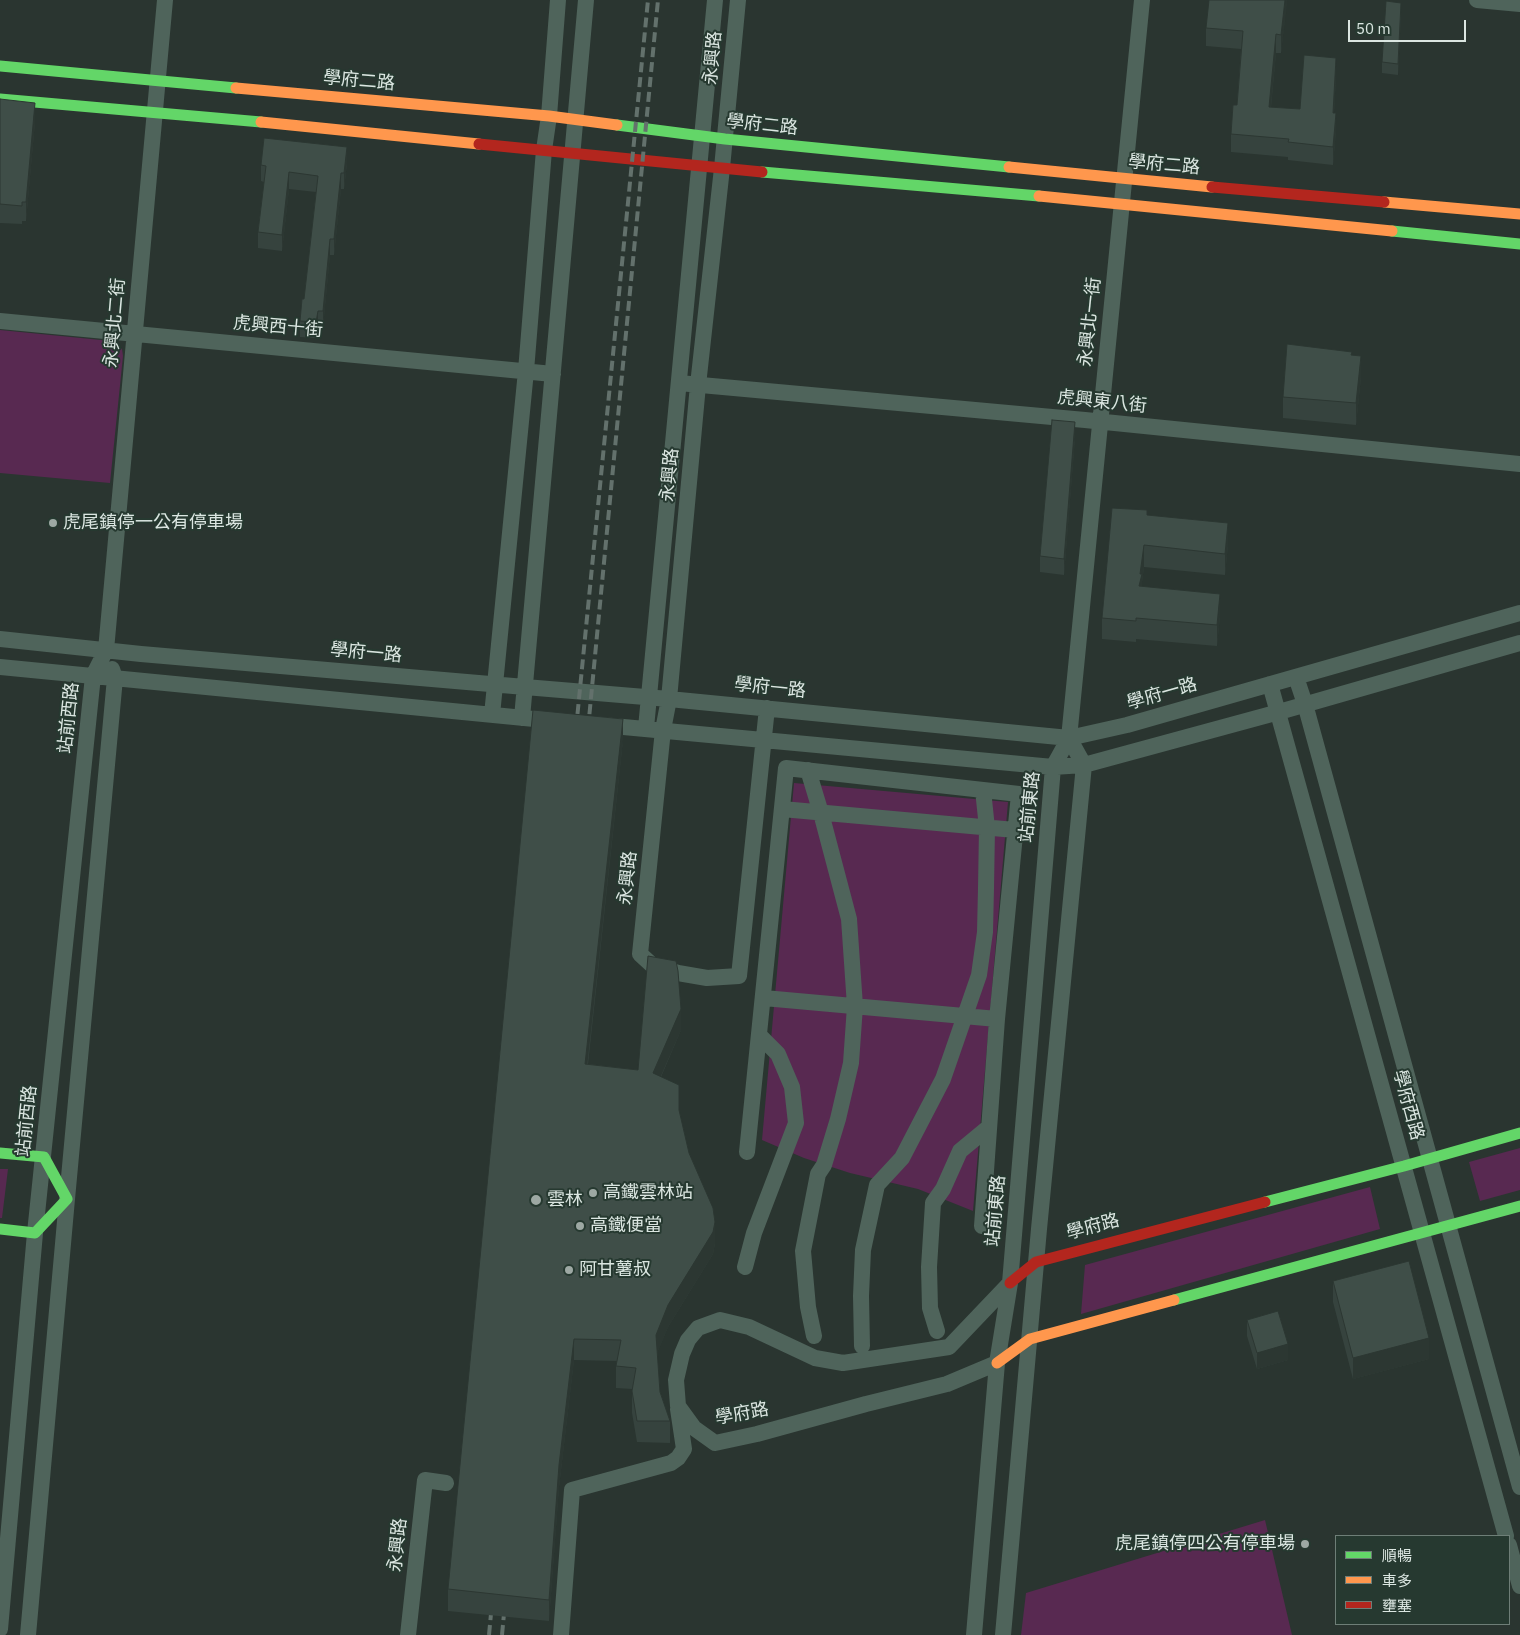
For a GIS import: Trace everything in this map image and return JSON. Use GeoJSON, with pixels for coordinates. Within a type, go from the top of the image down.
{"type":"FeatureCollection","features":[{"type":"Feature","properties":{"kind":"street","name":"永興北二街"},"geometry":{"type":"LineString","coordinates":[[106,650],[165,0]]}},
{"type":"Feature","properties":{"kind":"street"},"geometry":{"type":"LineString","coordinates":[[492,715],[526,371],[558,0]]}},
{"type":"Feature","properties":{"kind":"street"},"geometry":{"type":"LineString","coordinates":[[522,718],[586,0]]}},
{"type":"Feature","properties":{"kind":"street","name":"永興路"},"geometry":{"type":"LineString","coordinates":[[646,728],[716,0]]}},
{"type":"Feature","properties":{"kind":"street","name":"永興路"},"geometry":{"type":"LineString","coordinates":[[738,0],[698,385],[669,698],[640,954],[652,965],[678,973],[707,978],[739,976],[764,739]]}},
{"type":"Feature","properties":{"kind":"street","name":"永興北一街"},"geometry":{"type":"LineString","coordinates":[[1069,738],[1142,0]]}},
{"type":"Feature","properties":{"kind":"street"},"geometry":{"type":"LineString","coordinates":[[1477,0],[1520,4]]}},
{"type":"Feature","properties":{"kind":"street","name":"學府二路"},"geometry":{"type":"LineString","coordinates":[[0,66],[549,116],[725,139],[1124,179],[1520,214]]}},
{"type":"Feature","properties":{"kind":"street"},"geometry":{"type":"LineString","coordinates":[[0,99],[156,112],[722,168],[1122,203],[1520,244]]}},
{"type":"Feature","properties":{"kind":"street","name":"虎興西十街"},"geometry":{"type":"LineString","coordinates":[[0,320],[553,374]]}},
{"type":"Feature","properties":{"kind":"street","name":"虎興東八街"},"geometry":{"type":"LineString","coordinates":[[679,383],[1100,422],[1520,464]]}},
{"type":"Feature","properties":{"kind":"street","name":"學府一路"},"geometry":{"type":"LineString","coordinates":[[0,639],[525,688],[669,698],[1069,738],[1127,725],[1520,613]]}},
{"type":"Feature","properties":{"kind":"street"},"geometry":{"type":"LineString","coordinates":[[590,724],[1053,767],[1084,765],[1279,712],[1520,643]]}},
{"type":"Feature","properties":{"kind":"street"},"geometry":{"type":"LineString","coordinates":[[28,1635],[66,1199],[115,678],[106,650]]}},
{"type":"Feature","properties":{"kind":"street","name":"站前西路"},"geometry":{"type":"LineString","coordinates":[[0,1629],[35,1232],[93,676],[106,650]]}},
{"type":"Feature","properties":{"kind":"street"},"geometry":{"type":"LineString","coordinates":[[0,667],[571,722]]}},
{"type":"Feature","properties":{"kind":"street","name":"學府西路"},"geometry":{"type":"LineString","coordinates":[[1296,676],[1520,1488]]}},
{"type":"Feature","properties":{"kind":"street","name":"學府西路"},"geometry":{"type":"LineString","coordinates":[[1270,684],[1506,1535]]}},
{"type":"Feature","properties":{"kind":"street"},"geometry":{"type":"LineString","coordinates":[[764,739],[767,708]]}},
{"type":"Feature","properties":{"kind":"street"},"geometry":{"type":"LineString","coordinates":[[1003,1635],[1036,1262],[1084,765],[1069,738]]}},
{"type":"Feature","properties":{"kind":"street","name":"站前東路"},"geometry":{"type":"LineString","coordinates":[[974,1635],[997,1363],[1010,1283],[1053,767],[1069,738]]}},
{"type":"Feature","properties":{"kind":"street"},"geometry":{"type":"LineString","coordinates":[[748,1152],[786,768],[1019,794],[997,1020],[982,1226]]}},
{"type":"Feature","properties":{"kind":"street"},"geometry":{"type":"LineString","coordinates":[[808,770],[849,919],[855,1006],[851,1064],[838,1119],[824,1165],[818,1174],[803,1251],[808,1307],[814,1336]]}},
{"type":"Feature","properties":{"kind":"street"},"geometry":{"type":"LineString","coordinates":[[862,1346],[861,1296],[864,1250],[877,1185],[902,1158],[943,1079],[979,975],[985,932],[987,828],[984,790]]}},
{"type":"Feature","properties":{"kind":"street"},"geometry":{"type":"LineString","coordinates":[[782,809],[1015,830]]}},
{"type":"Feature","properties":{"kind":"street"},"geometry":{"type":"LineString","coordinates":[[764,998],[997,1020]]}},
{"type":"Feature","properties":{"kind":"street"},"geometry":{"type":"LineString","coordinates":[[745,1267],[754,1233],[796,1123],[792,1087],[778,1054],[760,1036]]}},
{"type":"Feature","properties":{"kind":"street"},"geometry":{"type":"LineString","coordinates":[[937,1331],[930,1308],[933,1203],[943,1189],[960,1151],[989,1127]]}},
{"type":"Feature","properties":{"kind":"street","name":"學府路"},"geometry":{"type":"LineString","coordinates":[[1520,1133],[1404,1166],[1036,1262],[1010,1283],[949,1347],[843,1363],[815,1358],[749,1327],[720,1320],[698,1328],[688,1340],[682,1354],[676,1380],[678,1406],[694,1428],[714,1443],[757,1434],[947,1384],[997,1363],[1030,1339],[1520,1206]]}},
{"type":"Feature","properties":{"kind":"street"},"geometry":{"type":"LineString","coordinates":[[0,1153],[44,1157],[66,1199]]}},
{"type":"Feature","properties":{"kind":"street"},"geometry":{"type":"LineString","coordinates":[[0,1229],[35,1232],[66,1199]]}},
{"type":"Feature","properties":{"kind":"street"},"geometry":{"type":"LineString","coordinates":[[561,1635],[572,1490],[671,1463],[678,1458],[684,1449],[678,1406]]}},
{"type":"Feature","properties":{"kind":"street","name":"永興路"},"geometry":{"type":"LineString","coordinates":[[408,1635],[425,1480],[446,1483]]}},
{"type":"Feature","properties":{"kind":"street"},"geometry":{"type":"LineString","coordinates":[[1510,1549],[1520,1586]]}},
{"type":"Feature","properties":{"kind":"shaded area"},"geometry":{"type":"Polygon","coordinates":[[[0,330],[111,341],[122,349],[123,356],[110,483],[0,473],[0,330]]]}},
{"type":"Feature","properties":{"kind":"shaded area"},"geometry":{"type":"Polygon","coordinates":[[[794,783],[1008,802],[973,1211],[918,1189],[850,1173],[804,1158],[762,1140],[794,783]]]}},
{"type":"Feature","properties":{"kind":"shaded area"},"geometry":{"type":"Polygon","coordinates":[[[1520,1148],[1520,1190],[1480,1201],[1469,1162],[1520,1148]]]}},
{"type":"Feature","properties":{"kind":"shaded area"},"geometry":{"type":"Polygon","coordinates":[[[0,1169],[8,1169],[2,1218],[0,1218],[0,1169]]]}},
{"type":"Feature","properties":{"kind":"shaded area"},"geometry":{"type":"Polygon","coordinates":[[[1370,1187],[1380,1229],[1081,1314],[1085,1265],[1370,1187]]]}},
{"type":"Feature","properties":{"kind":"shaded area"},"geometry":{"type":"Polygon","coordinates":[[[1265,1520],[1292,1635],[1021,1635],[1026,1593],[1265,1520]]]}},
{"type":"Feature","properties":{"kind":"building"},"geometry":{"type":"Polygon","coordinates":[[[1209,0],[1285,0],[1281,35],[1276,34],[1269,107],[1300,109],[1304,55],[1336,58],[1333,113],[1336,113],[1333,147],[1288,142],[1289,139],[1231,134],[1233,105],[1237,105],[1243,31],[1206,28],[1209,0]]]}},
{"type":"Feature","properties":{"kind":"building"},"geometry":{"type":"Polygon","coordinates":[[[1386,1],[1401,3],[1398,64],[1382,62],[1386,1]]]}},
{"type":"Feature","properties":{"kind":"building"},"geometry":{"type":"Polygon","coordinates":[[[0,99],[35,103],[26,202],[22,202],[22,206],[0,204],[0,99]]]}},
{"type":"Feature","properties":{"kind":"building"},"geometry":{"type":"Polygon","coordinates":[[[264,138],[347,147],[344,173],[341,173],[334,239],[330,239],[323,311],[318,311],[316,322],[300,321],[318,176],[289,172],[282,235],[258,232],[266,166],[261,165],[264,138]]]}},
{"type":"Feature","properties":{"kind":"building"},"geometry":{"type":"Polygon","coordinates":[[[1287,344],[1352,352],[1351,355],[1361,356],[1356,403],[1283,397],[1287,344]]]}},
{"type":"Feature","properties":{"kind":"building"},"geometry":{"type":"Polygon","coordinates":[[[1052,420],[1075,422],[1064,559],[1040,556],[1052,420]]]}},
{"type":"Feature","properties":{"kind":"building"},"geometry":{"type":"Polygon","coordinates":[[[1112,508],[1147,510],[1147,515],[1228,523],[1225,554],[1144,545],[1140,574],[1142,574],[1139,586],[1220,594],[1217,625],[1136,618],[1136,621],[1102,618],[1112,508]]]}},
{"type":"Feature","properties":{"kind":"building","name":"高鐵雲林站"},"geometry":{"type":"Polygon","coordinates":[[[533,710],[623,719],[585,1064],[638,1070],[648,956],[676,961],[681,1009],[653,1073],[679,1085],[679,1110],[689,1153],[713,1208],[715,1222],[713,1232],[668,1305],[656,1335],[660,1392],[670,1421],[637,1421],[632,1391],[636,1368],[616,1366],[621,1340],[574,1339],[559,1465],[549,1600],[448,1589],[533,710]]]}},
{"type":"Feature","properties":{"kind":"building"},"geometry":{"type":"Polygon","coordinates":[[[1409,1261],[1429,1338],[1353,1358],[1333,1281],[1409,1261]]]}},
{"type":"Feature","properties":{"kind":"building"},"geometry":{"type":"Polygon","coordinates":[[[1278,1311],[1288,1344],[1257,1353],[1247,1320],[1278,1311]]]}},
{"type":"Feature","properties":{"kind":"railway"},"geometry":{"type":"LineString","coordinates":[[576,729],[648,0]]}},
{"type":"Feature","properties":{"kind":"railway"},"geometry":{"type":"LineString","coordinates":[[588,729],[658,0]]}},
{"type":"Feature","properties":{"kind":"railway"},"geometry":{"type":"LineString","coordinates":[[489,1635],[492,1603]]}},
{"type":"Feature","properties":{"kind":"railway"},"geometry":{"type":"LineString","coordinates":[[502,1635],[505,1603]]}},
{"type":"Feature","properties":{"kind":"traffic: fast"},"geometry":{"type":"LineString","coordinates":[[0,66],[236,88]]}},
{"type":"Feature","properties":{"kind":"traffic: fast"},"geometry":{"type":"LineString","coordinates":[[0,99],[261,122]]}},
{"type":"Feature","properties":{"kind":"traffic: fast"},"geometry":{"type":"LineString","coordinates":[[617,125],[725,139],[1009,167]]}},
{"type":"Feature","properties":{"kind":"traffic: fast"},"geometry":{"type":"LineString","coordinates":[[762,172],[1039,196]]}},
{"type":"Feature","properties":{"kind":"traffic: fast"},"geometry":{"type":"LineString","coordinates":[[1392,231],[1520,244]]}},
{"type":"Feature","properties":{"kind":"traffic: fast"},"geometry":{"type":"LineString","coordinates":[[1265,1202],[1404,1166],[1520,1133]]}},
{"type":"Feature","properties":{"kind":"traffic: fast"},"geometry":{"type":"LineString","coordinates":[[0,1153],[44,1157],[67,1199],[35,1233],[0,1229]]}},
{"type":"Feature","properties":{"kind":"traffic: fast"},"geometry":{"type":"LineString","coordinates":[[1174,1300],[1520,1206]]}},
{"type":"Feature","properties":{"kind":"traffic: slow"},"geometry":{"type":"LineString","coordinates":[[236,88],[549,116],[617,125]]}},
{"type":"Feature","properties":{"kind":"traffic: slow"},"geometry":{"type":"LineString","coordinates":[[261,122],[479,144]]}},
{"type":"Feature","properties":{"kind":"traffic: slow"},"geometry":{"type":"LineString","coordinates":[[1009,167],[1212,187]]}},
{"type":"Feature","properties":{"kind":"traffic: slow"},"geometry":{"type":"LineString","coordinates":[[1039,196],[1392,231]]}},
{"type":"Feature","properties":{"kind":"traffic: slow"},"geometry":{"type":"LineString","coordinates":[[1384,202],[1520,214]]}},
{"type":"Feature","properties":{"kind":"traffic: slow"},"geometry":{"type":"LineString","coordinates":[[997,1363],[1030,1339],[1174,1300]]}},
{"type":"Feature","properties":{"kind":"traffic: jam"},"geometry":{"type":"LineString","coordinates":[[479,144],[762,172]]}},
{"type":"Feature","properties":{"kind":"traffic: jam"},"geometry":{"type":"LineString","coordinates":[[1212,187],[1384,202]]}},
{"type":"Feature","properties":{"kind":"traffic: jam"},"geometry":{"type":"LineString","coordinates":[[1010,1283],[1036,1262],[1265,1202]]}},
{"type":"Feature","properties":{"kind":"place","name":"虎尾鎮停一公有停車場"},"geometry":{"type":"Point","coordinates":[53,523]}},
{"type":"Feature","properties":{"kind":"place","name":"高鐵雲林站"},"geometry":{"type":"Point","coordinates":[593,1193]}},
{"type":"Feature","properties":{"kind":"place","name":"雲林"},"geometry":{"type":"Point","coordinates":[536,1200]}},
{"type":"Feature","properties":{"kind":"place","name":"高鐵便當"},"geometry":{"type":"Point","coordinates":[580,1226]}},
{"type":"Feature","properties":{"kind":"place","name":"阿甘薯叔"},"geometry":{"type":"Point","coordinates":[569,1270]}},
{"type":"Feature","properties":{"kind":"place","name":"虎尾鎮停四公有停車場"},"geometry":{"type":"Point","coordinates":[1305,1544]}}]}
